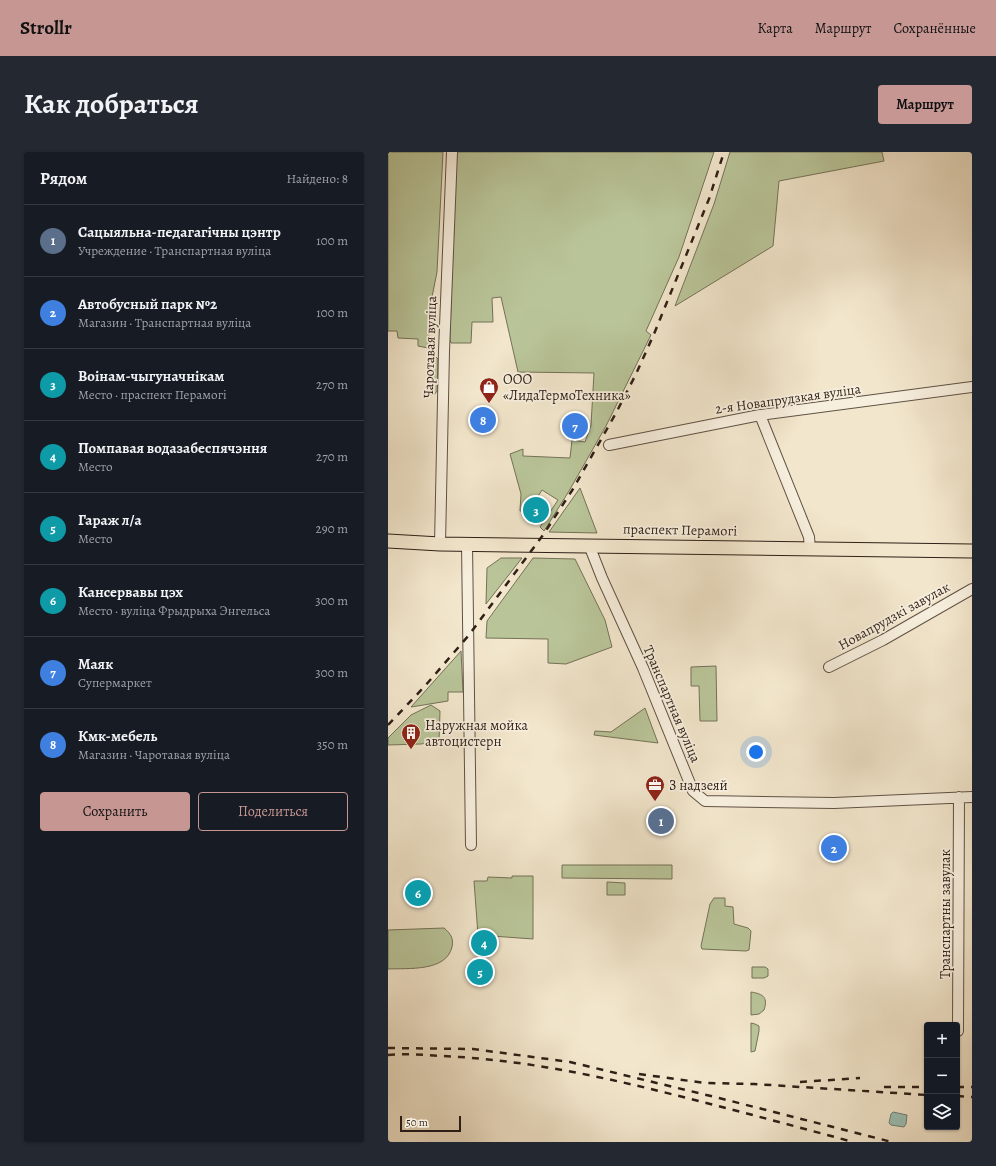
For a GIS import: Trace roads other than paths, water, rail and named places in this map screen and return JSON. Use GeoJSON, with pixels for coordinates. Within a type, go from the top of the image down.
{"type":"FeatureCollection","features":[{"type":"Feature","properties":{"kind":"main road","name":"праспект Перамогі"},"geometry":{"type":"LineString","coordinates":[[388,541],[440,544],[972,551]]}},
{"type":"Feature","properties":{"kind":"street","name":"Чаротавая вуліца"},"geometry":{"type":"LineString","coordinates":[[440,544],[444,351],[452,152]]}},
{"type":"Feature","properties":{"kind":"street","name":"2-я Новапрудзкая вуліца"},"geometry":{"type":"LineString","coordinates":[[609,445],[760,416],[972,387]]}},
{"type":"Feature","properties":{"kind":"street"},"geometry":{"type":"LineString","coordinates":[[760,416],[809,537],[810,549]]}},
{"type":"Feature","properties":{"kind":"street"},"geometry":{"type":"LineString","coordinates":[[467,544],[471,845]]}},
{"type":"Feature","properties":{"kind":"street","name":"Транспартная вуліца"},"geometry":{"type":"LineString","coordinates":[[589,545],[602,578],[644,668],[693,791],[705,801],[834,803],[972,797]]}},
{"type":"Feature","properties":{"kind":"street","name":"Новапрудзкі завулак"},"geometry":{"type":"LineString","coordinates":[[829,667],[883,640],[972,589]]}},
{"type":"Feature","properties":{"kind":"street","name":"Транспартны завулак"},"geometry":{"type":"LineString","coordinates":[[958,1022],[959,797]]}},
{"type":"Feature","properties":{"kind":"water"},"geometry":{"type":"Polygon","coordinates":[[[893,1112],[907,1115],[906,1124],[904,1127],[891,1125],[889,1123],[893,1112]]]}},
{"type":"Feature","properties":{"kind":"railway"},"geometry":{"type":"LineString","coordinates":[[388,725],[425,686],[469,635],[543,535],[573,489],[616,413],[654,334],[709,199],[724,152]]}},
{"type":"Feature","properties":{"kind":"railway"},"geometry":{"type":"LineString","coordinates":[[388,1048],[473,1049],[570,1062],[892,1142]]}},
{"type":"Feature","properties":{"kind":"railway"},"geometry":{"type":"LineString","coordinates":[[388,1055],[406,1054],[487,1059],[568,1071],[675,1095],[853,1142]]}},
{"type":"Feature","properties":{"kind":"railway"},"geometry":{"type":"LineString","coordinates":[[639,1074],[705,1083],[754,1084],[924,1095]]}},
{"type":"Feature","properties":{"kind":"railway"},"geometry":{"type":"LineString","coordinates":[[800,1082],[860,1078]]}},
{"type":"Feature","properties":{"kind":"railway"},"geometry":{"type":"LineString","coordinates":[[884,1087],[924,1087]]}},
{"type":"Feature","properties":{"kind":"railway"},"geometry":{"type":"LineString","coordinates":[[960,1087],[972,1087]]}},
{"type":"Feature","properties":{"kind":"railway"},"geometry":{"type":"LineString","coordinates":[[960,1096],[972,1097]]}},
{"type":"Feature","properties":{"kind":"place","name":"ООО «ЛидаТермоТехника»"},"geometry":{"type":"Point","coordinates":[489,404]}},
{"type":"Feature","properties":{"kind":"place","name":"Кмк-мебель"},"geometry":{"type":"Point","coordinates":[483,420]}},
{"type":"Feature","properties":{"kind":"place","name":"Маяк"},"geometry":{"type":"Point","coordinates":[575,426]}},
{"type":"Feature","properties":{"kind":"place","name":"Воінам-чыгуначнікам"},"geometry":{"type":"Point","coordinates":[536,510]}},
{"type":"Feature","properties":{"kind":"place","name":"Наружная мойка автоцистерн"},"geometry":{"type":"Point","coordinates":[411,750]}},
{"type":"Feature","properties":{"kind":"place","name":"З надзеяй"},"geometry":{"type":"Point","coordinates":[655,802]}},
{"type":"Feature","properties":{"kind":"place","name":"Сацыяльна-педагагічны цэнтр"},"geometry":{"type":"Point","coordinates":[661,821]}},
{"type":"Feature","properties":{"kind":"place","name":"Автобусный парк №2"},"geometry":{"type":"Point","coordinates":[834,848]}},
{"type":"Feature","properties":{"kind":"place","name":"Кансервавы цэх"},"geometry":{"type":"Point","coordinates":[418,893]}},
{"type":"Feature","properties":{"kind":"place","name":"Помпавая водазабеспячэння"},"geometry":{"type":"Point","coordinates":[484,943]}},
{"type":"Feature","properties":{"kind":"place","name":"Гараж л/а"},"geometry":{"type":"Point","coordinates":[480,972]}}]}
